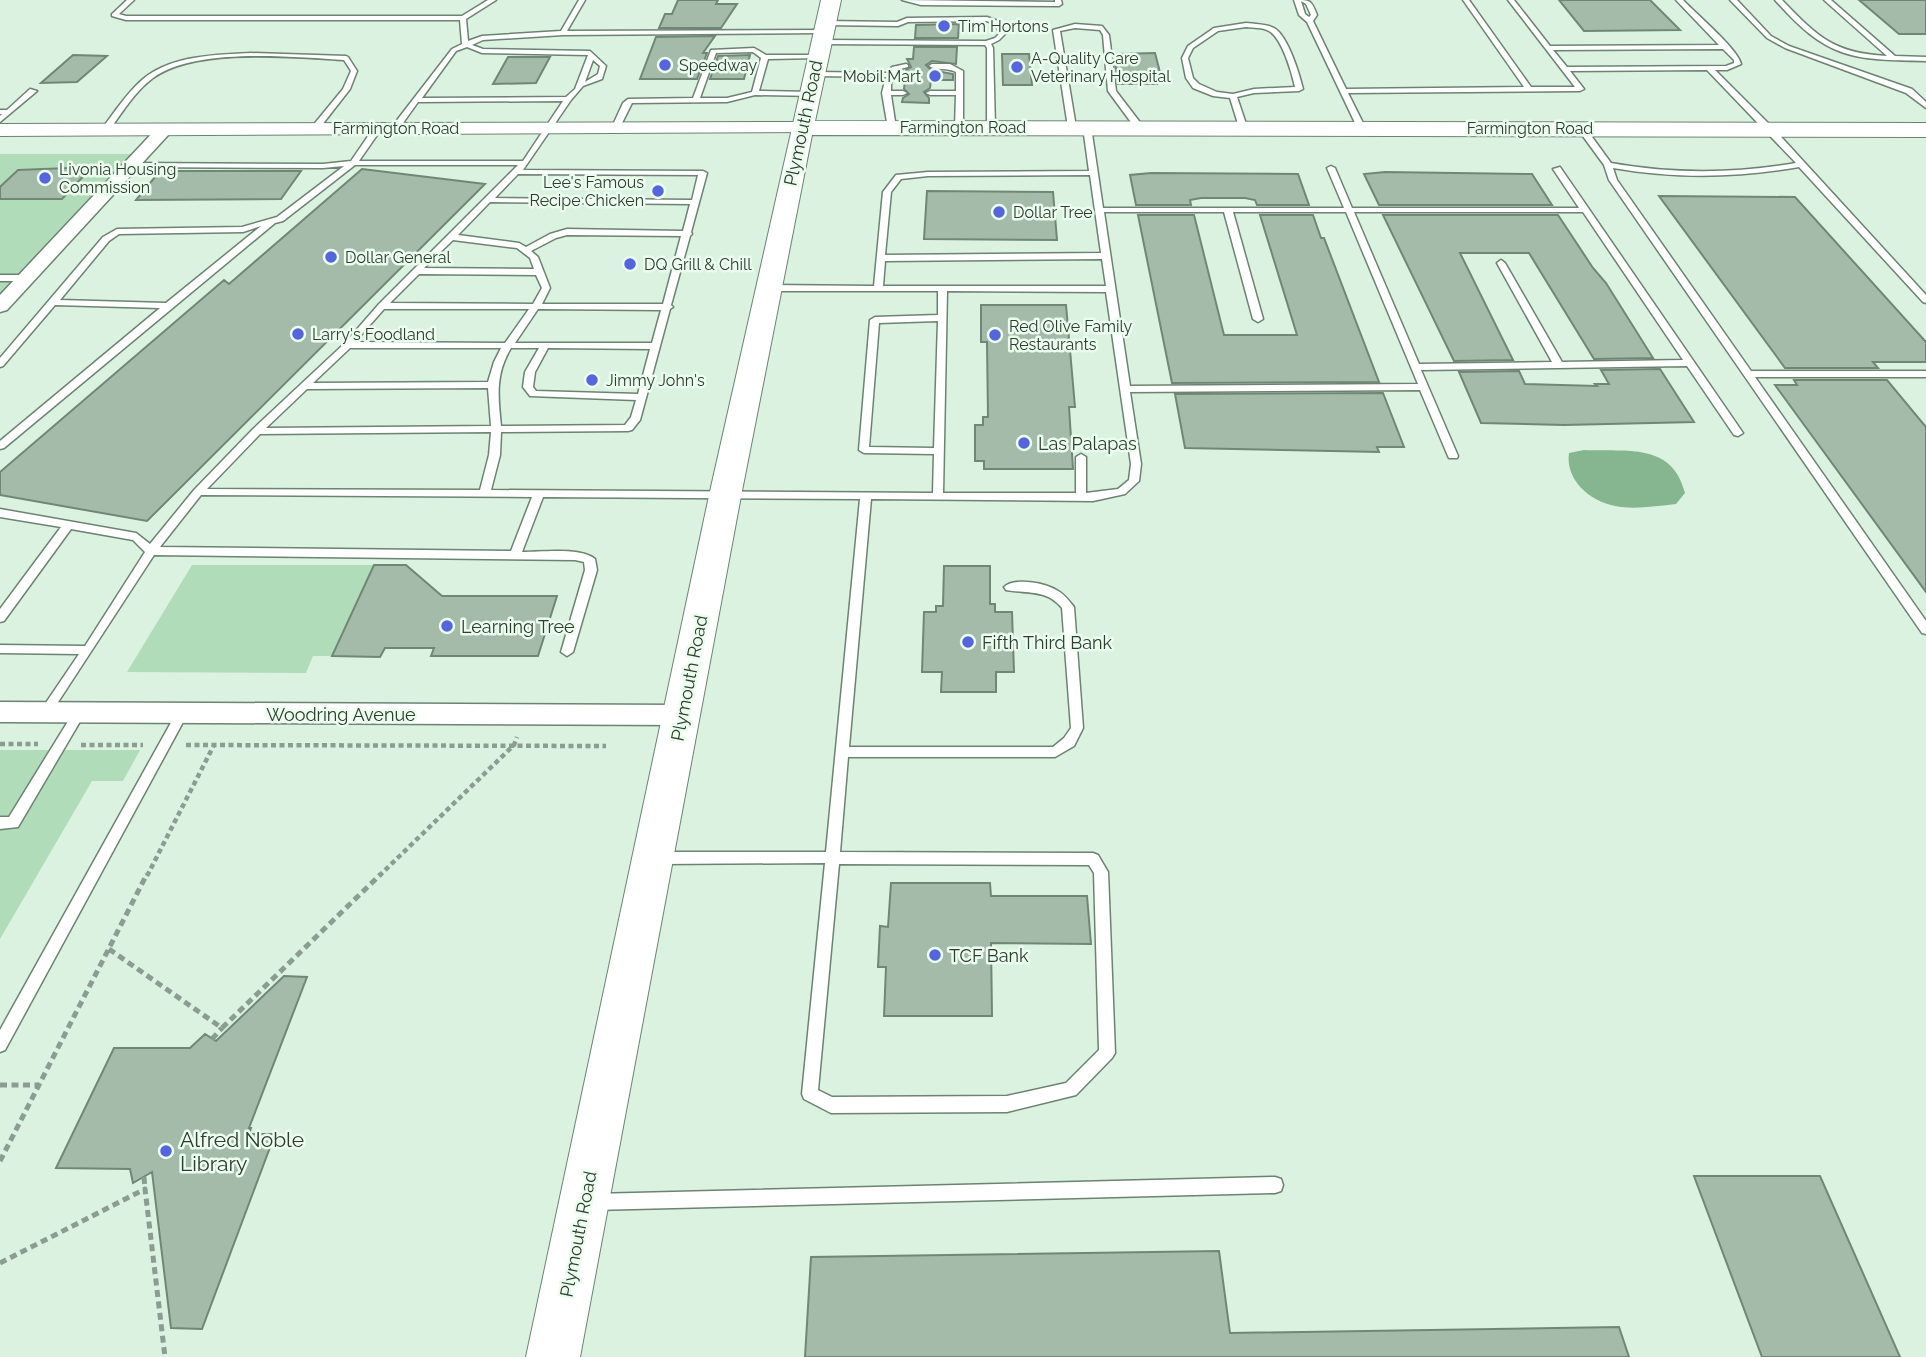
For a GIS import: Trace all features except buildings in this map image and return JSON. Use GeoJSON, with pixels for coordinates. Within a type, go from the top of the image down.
{"type":"FeatureCollection","features":[{"type":"Feature","properties":{"kind":"main road","name":"Plymouth Road"},"geometry":{"type":"LineString","coordinates":[[553,1357],[725,496],[831,0]]}},
{"type":"Feature","properties":{"kind":"main road","name":"Farmington Road"},"geometry":{"type":"LineString","coordinates":[[802,128],[1926,130]]}},
{"type":"Feature","properties":{"kind":"street","name":"Farmington Road"},"geometry":{"type":"LineString","coordinates":[[0,130],[802,128]]}},
{"type":"Feature","properties":{"kind":"street"},"geometry":{"type":"LineString","coordinates":[[0,306],[164,130]]}},
{"type":"Feature","properties":{"kind":"street","name":"Woodring Avenue"},"geometry":{"type":"LineString","coordinates":[[0,712],[681,715]]}},
{"type":"Feature","properties":{"kind":"lane"},"geometry":{"type":"LineString","coordinates":[[131,0],[114,15],[126,18],[463,18],[493,0]]}},
{"type":"Feature","properties":{"kind":"lane"},"geometry":{"type":"LineString","coordinates":[[563,33],[582,0]]}},
{"type":"Feature","properties":{"kind":"lane"},"geometry":{"type":"LineString","coordinates":[[905,0],[921,3],[1031,5],[1059,4],[1058,0]]}},
{"type":"Feature","properties":{"kind":"lane"},"geometry":{"type":"LineString","coordinates":[[1297,0],[1302,15],[1310,21],[1361,127]]}},
{"type":"Feature","properties":{"kind":"lane"},"geometry":{"type":"LineString","coordinates":[[1303,0],[1309,3],[1314,15],[1310,21]]}},
{"type":"Feature","properties":{"kind":"lane"},"geometry":{"type":"LineString","coordinates":[[1466,0],[1529,90]]}},
{"type":"Feature","properties":{"kind":"lane"},"geometry":{"type":"LineString","coordinates":[[1344,91],[1580,89],[1511,0]]}},
{"type":"Feature","properties":{"kind":"lane"},"geometry":{"type":"LineString","coordinates":[[1567,69],[1727,68],[1738,64],[1735,55],[1679,0]]}},
{"type":"Feature","properties":{"kind":"lane"},"geometry":{"type":"LineString","coordinates":[[1733,0],[1769,37],[1787,47],[1909,91],[1926,106]]}},
{"type":"Feature","properties":{"kind":"lane"},"geometry":{"type":"LineString","coordinates":[[1778,0],[1815,36],[1833,47],[1878,59],[1926,59]]}},
{"type":"Feature","properties":{"kind":"lane"},"geometry":{"type":"LineString","coordinates":[[1827,0],[1893,58]]}},
{"type":"Feature","properties":{"kind":"lane"},"geometry":{"type":"LineString","coordinates":[[463,18],[465,44]]}},
{"type":"Feature","properties":{"kind":"lane"},"geometry":{"type":"LineString","coordinates":[[616,127],[627,103],[631,101],[727,100],[755,93],[819,54],[907,20],[987,19],[996,22],[1003,33],[987,43],[897,43],[819,54],[765,57],[754,50],[713,51],[696,100]]}},
{"type":"Feature","properties":{"kind":"lane"},"geometry":{"type":"LineString","coordinates":[[897,43],[898,24]]}},
{"type":"Feature","properties":{"kind":"lane"},"geometry":{"type":"LineString","coordinates":[[1246,25],[1274,31],[1298,81],[1299,89],[1254,91],[1233,96],[1216,94],[1196,86],[1190,78],[1186,52],[1196,41],[1216,29],[1246,25]]}},
{"type":"Feature","properties":{"kind":"lane"},"geometry":{"type":"LineString","coordinates":[[198,492],[1081,497],[1121,492],[1135,481],[1136,464],[1094,173],[1079,127],[1056,30],[1075,26],[1102,28],[1106,36],[1112,91],[1139,127]]}},
{"type":"Feature","properties":{"kind":"lane"},"geometry":{"type":"LineString","coordinates":[[0,364],[106,239],[117,232],[243,229],[279,219],[354,163],[416,100],[454,50],[482,38],[563,33],[819,54],[889,75]]}},
{"type":"Feature","properties":{"kind":"lane"},"geometry":{"type":"LineString","coordinates":[[987,43],[990,48],[991,127]]}},
{"type":"Feature","properties":{"kind":"lane"},"geometry":{"type":"LineString","coordinates":[[465,44],[482,51],[584,51],[604,66],[604,73],[598,79],[580,85]]}},
{"type":"Feature","properties":{"kind":"lane"},"geometry":{"type":"LineString","coordinates":[[1550,48],[1727,47]]}},
{"type":"Feature","properties":{"kind":"lane"},"geometry":{"type":"LineString","coordinates":[[45,713],[151,551],[198,492],[257,431],[348,345],[382,306],[517,172],[580,85],[592,55]]}},
{"type":"Feature","properties":{"kind":"lane"},"geometry":{"type":"LineString","coordinates":[[105,130],[140,86],[160,71],[200,59],[293,56],[346,58],[354,71],[346,89],[315,128]]}},
{"type":"Feature","properties":{"kind":"lane"},"geometry":{"type":"LineString","coordinates":[[755,93],[765,57]]}},
{"type":"Feature","properties":{"kind":"lane"},"geometry":{"type":"LineString","coordinates":[[892,128],[892,108],[886,93],[889,75],[894,68],[906,66]]}},
{"type":"Feature","properties":{"kind":"lane"},"geometry":{"type":"LineString","coordinates":[[932,66],[950,66],[960,71],[959,128]]}},
{"type":"Feature","properties":{"kind":"lane"},"geometry":{"type":"LineString","coordinates":[[1709,68],[1769,129],[1926,300]]}},
{"type":"Feature","properties":{"kind":"lane"},"geometry":{"type":"LineString","coordinates":[[0,120],[4,112],[33,92]]}},
{"type":"Feature","properties":{"kind":"lane"},"geometry":{"type":"LineString","coordinates":[[886,93],[903,93]]}},
{"type":"Feature","properties":{"kind":"lane"},"geometry":{"type":"LineString","coordinates":[[930,93],[960,93]]}},
{"type":"Feature","properties":{"kind":"lane"},"geometry":{"type":"LineString","coordinates":[[1233,96],[1243,127]]}},
{"type":"Feature","properties":{"kind":"lane"},"geometry":{"type":"LineString","coordinates":[[416,100],[568,99]]}},
{"type":"Feature","properties":{"kind":"lane"},"geometry":{"type":"LineString","coordinates":[[1581,128],[1608,164],[1613,180],[1926,630]]}},
{"type":"Feature","properties":{"kind":"lane"},"geometry":{"type":"LineString","coordinates":[[132,165],[525,163]]}},
{"type":"Feature","properties":{"kind":"lane"},"geometry":{"type":"LineString","coordinates":[[1608,164],[1653,173],[1714,176],[1748,174],[1801,164]]}},
{"type":"Feature","properties":{"kind":"lane"},"geometry":{"type":"LineString","coordinates":[[1331,169],[1453,456]]}},
{"type":"Feature","properties":{"kind":"lane"},"geometry":{"type":"LineString","coordinates":[[1557,169],[1738,433]]}},
{"type":"Feature","properties":{"kind":"lane"},"geometry":{"type":"LineString","coordinates":[[257,431],[628,428],[636,418],[703,173],[517,172]]}},
{"type":"Feature","properties":{"kind":"lane"},"geometry":{"type":"LineString","coordinates":[[878,288],[887,192],[899,177],[928,174],[1094,173]]}},
{"type":"Feature","properties":{"kind":"lane"},"geometry":{"type":"LineString","coordinates":[[489,200],[696,202]]}},
{"type":"Feature","properties":{"kind":"lane"},"geometry":{"type":"LineString","coordinates":[[1099,210],[1586,211]]}},
{"type":"Feature","properties":{"kind":"lane"},"geometry":{"type":"LineString","coordinates":[[1228,211],[1258,319]]}},
{"type":"Feature","properties":{"kind":"lane"},"geometry":{"type":"LineString","coordinates":[[0,446],[272,220]]}},
{"type":"Feature","properties":{"kind":"lane"},"geometry":{"type":"LineString","coordinates":[[525,251],[553,236],[567,232],[688,234]]}},
{"type":"Feature","properties":{"kind":"lane"},"geometry":{"type":"LineString","coordinates":[[453,237],[519,246],[534,257],[545,288],[538,307],[500,359],[493,385],[496,431],[494,462],[484,494]]}},
{"type":"Feature","properties":{"kind":"lane"},"geometry":{"type":"LineString","coordinates":[[881,258],[1106,256]]}},
{"type":"Feature","properties":{"kind":"lane"},"geometry":{"type":"LineString","coordinates":[[1502,263],[1558,364]]}},
{"type":"Feature","properties":{"kind":"lane"},"geometry":{"type":"LineString","coordinates":[[418,271],[541,272]]}},
{"type":"Feature","properties":{"kind":"lane"},"geometry":{"type":"LineString","coordinates":[[0,278],[26,278]]}},
{"type":"Feature","properties":{"kind":"lane"},"geometry":{"type":"LineString","coordinates":[[769,288],[1110,289]]}},
{"type":"Feature","properties":{"kind":"lane"},"geometry":{"type":"LineString","coordinates":[[938,497],[943,288]]}},
{"type":"Feature","properties":{"kind":"lane"},"geometry":{"type":"LineString","coordinates":[[53,302],[168,306]]}},
{"type":"Feature","properties":{"kind":"lane"},"geometry":{"type":"LineString","coordinates":[[382,306],[668,307]]}},
{"type":"Feature","properties":{"kind":"lane"},"geometry":{"type":"LineString","coordinates":[[939,451],[864,450],[875,320],[943,318]]}},
{"type":"Feature","properties":{"kind":"lane"},"geometry":{"type":"LineString","coordinates":[[348,345],[656,346]]}},
{"type":"Feature","properties":{"kind":"lane"},"geometry":{"type":"LineString","coordinates":[[545,346],[530,372],[528,387],[533,394],[642,397]]}},
{"type":"Feature","properties":{"kind":"lane"},"geometry":{"type":"LineString","coordinates":[[1414,367],[1689,363]]}},
{"type":"Feature","properties":{"kind":"lane"},"geometry":{"type":"LineString","coordinates":[[1748,374],[1926,374]]}},
{"type":"Feature","properties":{"kind":"lane"},"geometry":{"type":"LineString","coordinates":[[304,386],[493,385]]}},
{"type":"Feature","properties":{"kind":"lane"},"geometry":{"type":"LineString","coordinates":[[1124,389],[1423,387]]}},
{"type":"Feature","properties":{"kind":"lane"},"geometry":{"type":"LineString","coordinates":[[1081,457],[1081,497]]}},
{"type":"Feature","properties":{"kind":"lane"},"geometry":{"type":"LineString","coordinates":[[515,555],[539,494]]}},
{"type":"Feature","properties":{"kind":"lane"},"geometry":{"type":"LineString","coordinates":[[653,858],[834,858],[1093,859],[1101,872],[1107,1053],[1070,1090],[1007,1104],[831,1105],[810,1094],[834,858],[866,497]]}},
{"type":"Feature","properties":{"kind":"lane"},"geometry":{"type":"LineString","coordinates":[[0,513],[136,537],[151,551],[575,556],[589,559],[591,570],[567,652]]}},
{"type":"Feature","properties":{"kind":"lane"},"geometry":{"type":"LineString","coordinates":[[0,618],[68,525]]}},
{"type":"Feature","properties":{"kind":"lane"},"geometry":{"type":"LineString","coordinates":[[843,752],[1055,752],[1069,742],[1077,728],[1068,607],[1048,589],[1010,587]]}},
{"type":"Feature","properties":{"kind":"lane"},"geometry":{"type":"LineString","coordinates":[[0,649],[88,650]]}},
{"type":"Feature","properties":{"kind":"lane"},"geometry":{"type":"LineString","coordinates":[[0,823],[13,823],[79,713]]}},
{"type":"Feature","properties":{"kind":"lane"},"geometry":{"type":"LineString","coordinates":[[0,1045],[182,713]]}},
{"type":"Feature","properties":{"kind":"lane"},"geometry":{"type":"LineString","coordinates":[[584,1202],[1275,1185]]}},
{"type":"Feature","properties":{"kind":"path"},"geometry":{"type":"LineString","coordinates":[[212,1039],[514,745],[523,715]]}},
{"type":"Feature","properties":{"kind":"path"},"geometry":{"type":"LineString","coordinates":[[0,744],[606,746]]}},
{"type":"Feature","properties":{"kind":"path"},"geometry":{"type":"LineString","coordinates":[[0,1161],[214,745]]}},
{"type":"Feature","properties":{"kind":"path"},"geometry":{"type":"LineString","coordinates":[[109,949],[222,1028]]}},
{"type":"Feature","properties":{"kind":"path"},"geometry":{"type":"LineString","coordinates":[[0,1085],[39,1085]]}},
{"type":"Feature","properties":{"kind":"path"},"geometry":{"type":"LineString","coordinates":[[144,1177],[165,1357]]}},
{"type":"Feature","properties":{"kind":"path"},"geometry":{"type":"LineString","coordinates":[[0,1263],[145,1189]]}},
{"type":"Feature","properties":{"kind":"shaded area"},"geometry":{"type":"Polygon","coordinates":[[[0,154],[132,154],[0,294],[0,154]]]}},
{"type":"Feature","properties":{"kind":"shaded area"},"geometry":{"type":"Polygon","coordinates":[[[1584,450],[1631,451],[1659,458],[1670,465],[1679,477],[1685,493],[1676,504],[1630,508],[1605,503],[1588,494],[1571,472],[1569,453],[1584,450]]]}},
{"type":"Feature","properties":{"kind":"shaded area"},"geometry":{"type":"Polygon","coordinates":[[[192,565],[374,565],[332,656],[313,656],[306,673],[127,672],[192,565]]]}},
{"type":"Feature","properties":{"kind":"shaded area"},"geometry":{"type":"Polygon","coordinates":[[[0,750],[140,750],[123,781],[92,781],[0,939],[0,750]]]}},
{"type":"Feature","properties":{"kind":"place","name":"Tim Hortons"},"geometry":{"type":"Point","coordinates":[944,26]}},
{"type":"Feature","properties":{"kind":"place","name":"Speedway"},"geometry":{"type":"Point","coordinates":[665,65]}},
{"type":"Feature","properties":{"kind":"place","name":"A-Quality Care Veterinary Hospital"},"geometry":{"type":"Point","coordinates":[1017,67]}},
{"type":"Feature","properties":{"kind":"place","name":"Mobil Mart"},"geometry":{"type":"Point","coordinates":[935,76]}},
{"type":"Feature","properties":{"kind":"place","name":"Livonia Housing Commission"},"geometry":{"type":"Point","coordinates":[45,178]}},
{"type":"Feature","properties":{"kind":"place","name":"Lee's Famous Recipe Chicken"},"geometry":{"type":"Point","coordinates":[658,191]}},
{"type":"Feature","properties":{"kind":"place","name":"Dollar Tree"},"geometry":{"type":"Point","coordinates":[999,212]}},
{"type":"Feature","properties":{"kind":"place","name":"Dollar General"},"geometry":{"type":"Point","coordinates":[331,257]}},
{"type":"Feature","properties":{"kind":"place","name":"DQ Grill & Chill"},"geometry":{"type":"Point","coordinates":[630,264]}},
{"type":"Feature","properties":{"kind":"place","name":"Larry's Foodland"},"geometry":{"type":"Point","coordinates":[298,334]}},
{"type":"Feature","properties":{"kind":"place","name":"Red Olive Family Restaurants"},"geometry":{"type":"Point","coordinates":[995,335]}},
{"type":"Feature","properties":{"kind":"place","name":"Jimmy John's"},"geometry":{"type":"Point","coordinates":[592,380]}},
{"type":"Feature","properties":{"kind":"place","name":"Las Palapas"},"geometry":{"type":"Point","coordinates":[1024,443]}},
{"type":"Feature","properties":{"kind":"place","name":"Learning Tree"},"geometry":{"type":"Point","coordinates":[447,626]}},
{"type":"Feature","properties":{"kind":"place","name":"Fifth Third Bank"},"geometry":{"type":"Point","coordinates":[968,642]}},
{"type":"Feature","properties":{"kind":"place","name":"TCF Bank"},"geometry":{"type":"Point","coordinates":[935,955]}},
{"type":"Feature","properties":{"kind":"place","name":"Alfred Noble Library"},"geometry":{"type":"Point","coordinates":[166,1151]}}]}
